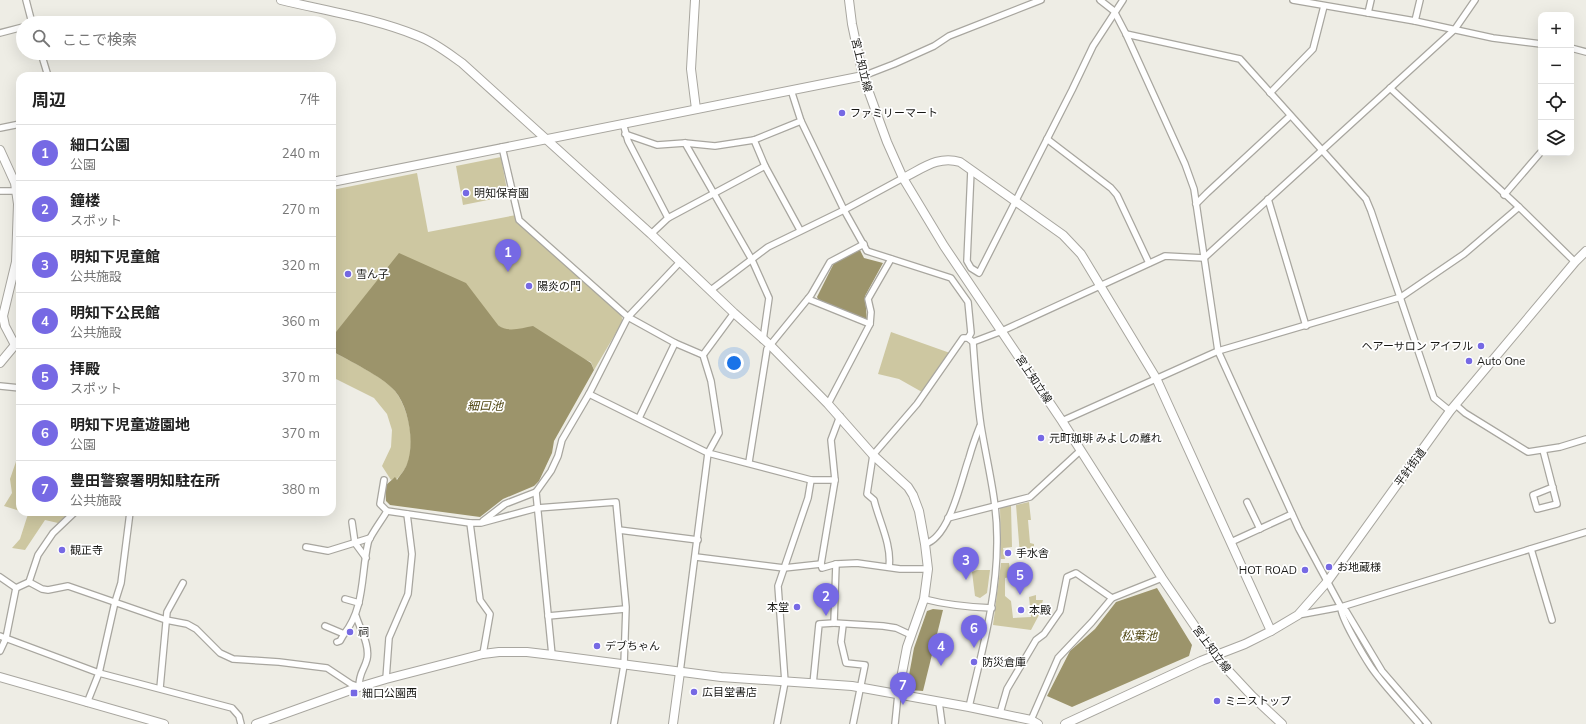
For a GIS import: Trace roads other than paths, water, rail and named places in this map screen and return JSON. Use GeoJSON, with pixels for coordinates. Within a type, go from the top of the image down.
{"type":"FeatureCollection","features":[{"type":"Feature","properties":{"kind":"street"},"geometry":{"type":"LineString","coordinates":[[26,0],[30,16]]}},
{"type":"Feature","properties":{"kind":"street"},"geometry":{"type":"LineString","coordinates":[[281,0],[386,25],[418,36],[439,46],[462,63],[651,234],[766,342],[840,416],[873,456],[900,479],[913,495],[919,511],[928,568],[924,599],[911,635],[898,694],[895,724]]}},
{"type":"Feature","properties":{"kind":"street"},"geometry":{"type":"LineString","coordinates":[[695,0],[690,69],[696,109]]}},
{"type":"Feature","properties":{"kind":"street","name":"宮上知立線"},"geometry":{"type":"LineString","coordinates":[[850,0],[852,24],[863,76],[887,142],[903,178],[944,246],[1062,421],[1162,578],[1216,655],[1252,696],[1282,724]]}},
{"type":"Feature","properties":{"kind":"street"},"geometry":{"type":"LineString","coordinates":[[336,181],[863,76],[927,49],[949,36],[1041,0]]}},
{"type":"Feature","properties":{"kind":"street"},"geometry":{"type":"LineString","coordinates":[[1100,0],[1114,11],[1126,34],[1185,164],[1194,189],[1218,350],[1292,514],[1327,582],[1382,671],[1428,724]]}},
{"type":"Feature","properties":{"kind":"street"},"geometry":{"type":"LineString","coordinates":[[971,170],[967,261],[971,268],[979,273],[1086,60],[1114,11],[1123,0]]}},
{"type":"Feature","properties":{"kind":"street"},"geometry":{"type":"LineString","coordinates":[[1293,0],[1415,21],[1493,38],[1538,44]]}},
{"type":"Feature","properties":{"kind":"street"},"geometry":{"type":"LineString","coordinates":[[1368,13],[1371,0]]}},
{"type":"Feature","properties":{"kind":"street"},"geometry":{"type":"LineString","coordinates":[[1415,21],[1420,0]]}},
{"type":"Feature","properties":{"kind":"street"},"geometry":{"type":"LineString","coordinates":[[889,567],[891,556],[874,500],[868,494],[873,456],[917,404],[963,338],[970,340],[1002,331],[1165,256],[1204,258],[1455,29],[1475,0]]}},
{"type":"Feature","properties":{"kind":"street"},"geometry":{"type":"LineString","coordinates":[[1270,93],[1313,49],[1324,6]]}},
{"type":"Feature","properties":{"kind":"street"},"geometry":{"type":"LineString","coordinates":[[0,33],[16,29]]}},
{"type":"Feature","properties":{"kind":"street"},"geometry":{"type":"LineString","coordinates":[[1126,34],[1240,59],[1321,151],[1366,199],[1401,297],[1434,398],[1465,413],[1528,452],[1560,447],[1586,439]]}},
{"type":"Feature","properties":{"kind":"street"},"geometry":{"type":"LineString","coordinates":[[1574,49],[1586,52]]}},
{"type":"Feature","properties":{"kind":"street"},"geometry":{"type":"LineString","coordinates":[[44,60],[47,72]]}},
{"type":"Feature","properties":{"kind":"street"},"geometry":{"type":"LineString","coordinates":[[1390,88],[1575,262]]}},
{"type":"Feature","properties":{"kind":"street"},"geometry":{"type":"LineString","coordinates":[[791,90],[801,121],[844,210],[867,251],[951,278],[968,302],[971,333],[970,340],[981,424],[995,505],[998,536],[992,608],[969,707]]}},
{"type":"Feature","properties":{"kind":"street"},"geometry":{"type":"LineString","coordinates":[[1196,204],[1290,116]]}},
{"type":"Feature","properties":{"kind":"street"},"geometry":{"type":"LineString","coordinates":[[625,134],[657,145],[685,143],[715,146],[754,140],[801,121]]}},
{"type":"Feature","properties":{"kind":"street"},"geometry":{"type":"LineString","coordinates":[[623,123],[625,134],[668,218]]}},
{"type":"Feature","properties":{"kind":"street"},"geometry":{"type":"LineString","coordinates":[[0,128],[16,125]]}},
{"type":"Feature","properties":{"kind":"street"},"geometry":{"type":"LineString","coordinates":[[1047,139],[1111,188],[1117,195],[1149,263]]}},
{"type":"Feature","properties":{"kind":"street"},"geometry":{"type":"LineString","coordinates":[[754,140],[765,166],[800,230]]}},
{"type":"Feature","properties":{"kind":"street"},"geometry":{"type":"LineString","coordinates":[[685,143],[752,260],[769,298],[766,342],[767,349],[749,462]]}},
{"type":"Feature","properties":{"kind":"street"},"geometry":{"type":"LineString","coordinates":[[502,148],[519,220],[628,317],[675,343],[703,355],[711,381],[718,433],[708,453],[696,557],[673,724]]}},
{"type":"Feature","properties":{"kind":"street"},"geometry":{"type":"LineString","coordinates":[[0,150],[12,176],[16,191],[0,191]]}},
{"type":"Feature","properties":{"kind":"street"},"geometry":{"type":"LineString","coordinates":[[1504,195],[1538,155]]}},
{"type":"Feature","properties":{"kind":"street"},"geometry":{"type":"LineString","coordinates":[[711,290],[768,247],[800,230],[844,210],[936,161],[946,159],[960,162],[1016,200],[1063,235],[1081,254],[1156,378],[1272,631]]}},
{"type":"Feature","properties":{"kind":"street"},"geometry":{"type":"LineString","coordinates":[[651,234],[668,218],[765,166]]}},
{"type":"Feature","properties":{"kind":"street"},"geometry":{"type":"LineString","coordinates":[[1268,199],[1306,326]]}},
{"type":"Feature","properties":{"kind":"street"},"geometry":{"type":"LineString","coordinates":[[1062,421],[1218,350],[1306,326],[1401,297],[1464,254],[1518,207]]}},
{"type":"Feature","properties":{"kind":"street"},"geometry":{"type":"LineString","coordinates":[[766,342],[808,299],[830,262],[864,244]]}},
{"type":"Feature","properties":{"kind":"street","name":"平針街道"},"geometry":{"type":"LineString","coordinates":[[1065,724],[1144,686],[1272,631],[1298,615],[1327,582],[1453,408],[1575,262],[1586,251]]}},
{"type":"Feature","properties":{"kind":"street"},"geometry":{"type":"LineString","coordinates":[[828,404],[870,324],[871,312],[868,299],[891,259]]}},
{"type":"Feature","properties":{"kind":"street"},"geometry":{"type":"LineString","coordinates":[[16,262],[3,316],[5,326],[16,340]]}},
{"type":"Feature","properties":{"kind":"street"},"geometry":{"type":"LineString","coordinates":[[481,523],[505,504],[536,492],[551,471],[558,456],[562,440],[628,317],[680,262]]}},
{"type":"Feature","properties":{"kind":"street"},"geometry":{"type":"LineString","coordinates":[[808,299],[870,324]]}},
{"type":"Feature","properties":{"kind":"street"},"geometry":{"type":"LineString","coordinates":[[703,355],[734,313]]}},
{"type":"Feature","properties":{"kind":"street"},"geometry":{"type":"LineString","coordinates":[[639,418],[675,343]]}},
{"type":"Feature","properties":{"kind":"street"},"geometry":{"type":"LineString","coordinates":[[0,363],[16,344]]}},
{"type":"Feature","properties":{"kind":"street"},"geometry":{"type":"LineString","coordinates":[[0,386],[16,388]]}},
{"type":"Feature","properties":{"kind":"street"},"geometry":{"type":"LineString","coordinates":[[588,394],[708,453],[749,462],[811,480],[834,480]]}},
{"type":"Feature","properties":{"kind":"street"},"geometry":{"type":"LineString","coordinates":[[840,416],[831,440],[834,480],[821,564],[822,568],[836,564],[857,563],[900,570],[928,568]]}},
{"type":"Feature","properties":{"kind":"street"},"geometry":{"type":"LineString","coordinates":[[925,544],[935,539],[948,518],[981,424]]}},
{"type":"Feature","properties":{"kind":"street"},"geometry":{"type":"LineString","coordinates":[[948,518],[1030,497],[1081,450]]}},
{"type":"Feature","properties":{"kind":"street"},"geometry":{"type":"LineString","coordinates":[[1543,450],[1553,487],[1557,504],[1537,509],[1533,495],[1553,487]]}},
{"type":"Feature","properties":{"kind":"street"},"geometry":{"type":"LineString","coordinates":[[384,480],[380,504],[387,511],[470,523],[481,523],[537,508],[616,502],[625,609],[624,665],[614,724]]}},
{"type":"Feature","properties":{"kind":"street"},"geometry":{"type":"LineString","coordinates":[[777,724],[784,682],[778,586],[808,498],[811,480]]}},
{"type":"Feature","properties":{"kind":"street"},"geometry":{"type":"LineString","coordinates":[[536,492],[552,655]]}},
{"type":"Feature","properties":{"kind":"street"},"geometry":{"type":"LineString","coordinates":[[1247,502],[1260,529]]}},
{"type":"Feature","properties":{"kind":"street"},"geometry":{"type":"LineString","coordinates":[[337,642],[340,641],[356,616],[362,590],[370,538],[387,511]]}},
{"type":"Feature","properties":{"kind":"street"},"geometry":{"type":"LineString","coordinates":[[386,679],[389,638],[408,594],[412,554],[407,514]]}},
{"type":"Feature","properties":{"kind":"street"},"geometry":{"type":"LineString","coordinates":[[1231,542],[1292,514]]}},
{"type":"Feature","properties":{"kind":"street"},"geometry":{"type":"LineString","coordinates":[[16,588],[29,582],[38,555],[53,533],[71,516]]}},
{"type":"Feature","properties":{"kind":"street"},"geometry":{"type":"LineString","coordinates":[[88,703],[99,673],[115,602],[121,583],[129,516]]}},
{"type":"Feature","properties":{"kind":"street"},"geometry":{"type":"LineString","coordinates":[[352,522],[355,544],[366,558]]}},
{"type":"Feature","properties":{"kind":"street"},"geometry":{"type":"LineString","coordinates":[[470,523],[480,600],[490,614],[483,654]]}},
{"type":"Feature","properties":{"kind":"street"},"geometry":{"type":"LineString","coordinates":[[619,530],[698,540]]}},
{"type":"Feature","properties":{"kind":"street"},"geometry":{"type":"LineString","coordinates":[[1298,615],[1341,606],[1586,532]]}},
{"type":"Feature","properties":{"kind":"street"},"geometry":{"type":"LineString","coordinates":[[306,547],[328,551],[346,544],[355,544],[359,541],[370,538]]}},
{"type":"Feature","properties":{"kind":"street"},"geometry":{"type":"LineString","coordinates":[[1531,549],[1552,620]]}},
{"type":"Feature","properties":{"kind":"street"},"geometry":{"type":"LineString","coordinates":[[696,557],[784,568],[821,564]]}},
{"type":"Feature","properties":{"kind":"street"},"geometry":{"type":"LineString","coordinates":[[834,623],[836,564]]}},
{"type":"Feature","properties":{"kind":"street"},"geometry":{"type":"LineString","coordinates":[[1000,713],[1008,689],[1036,640],[1044,634],[1060,611],[1067,577],[1076,573],[1112,598]]}},
{"type":"Feature","properties":{"kind":"street"},"geometry":{"type":"LineString","coordinates":[[0,577],[16,588]]}},
{"type":"Feature","properties":{"kind":"street"},"geometry":{"type":"LineString","coordinates":[[256,724],[359,687],[386,679],[483,654],[526,652],[680,672],[784,682],[861,687],[1000,713],[1034,722],[1058,658],[1112,598],[1162,578]]}},
{"type":"Feature","properties":{"kind":"street"},"geometry":{"type":"LineString","coordinates":[[29,582],[42,589],[48,590],[68,586],[166,620],[187,624],[196,629],[220,653],[233,659],[279,662],[326,668],[351,684],[359,687]]}},
{"type":"Feature","properties":{"kind":"street"},"geometry":{"type":"LineString","coordinates":[[160,688],[167,612],[183,583]]}},
{"type":"Feature","properties":{"kind":"street"},"geometry":{"type":"LineString","coordinates":[[0,651],[16,588]]}},
{"type":"Feature","properties":{"kind":"street"},"geometry":{"type":"LineString","coordinates":[[345,599],[359,603]]}},
{"type":"Feature","properties":{"kind":"street"},"geometry":{"type":"LineString","coordinates":[[924,599],[940,604],[963,607],[992,608]]}},
{"type":"Feature","properties":{"kind":"street"},"geometry":{"type":"LineString","coordinates":[[1341,606],[1340,610],[1345,621],[1371,668],[1419,724]]}},
{"type":"Feature","properties":{"kind":"street"},"geometry":{"type":"LineString","coordinates":[[548,616],[625,609]]}},
{"type":"Feature","properties":{"kind":"street"},"geometry":{"type":"LineString","coordinates":[[356,616],[367,651],[366,661],[359,676],[359,687]]}},
{"type":"Feature","properties":{"kind":"street"},"geometry":{"type":"LineString","coordinates":[[814,684],[819,624],[834,623],[843,625],[883,626],[896,628],[911,635]]}},
{"type":"Feature","properties":{"kind":"street"},"geometry":{"type":"LineString","coordinates":[[843,625],[841,642],[846,663],[865,665],[853,724]]}},
{"type":"Feature","properties":{"kind":"street"},"geometry":{"type":"LineString","coordinates":[[325,626],[344,634]]}},
{"type":"Feature","properties":{"kind":"street"},"geometry":{"type":"LineString","coordinates":[[3,637],[99,673],[232,708],[239,716],[241,724]]}},
{"type":"Feature","properties":{"kind":"street"},"geometry":{"type":"LineString","coordinates":[[0,677],[164,724]]}},
{"type":"Feature","properties":{"kind":"street"},"geometry":{"type":"LineString","coordinates":[[939,702],[942,724]]}},
{"type":"Feature","properties":{"kind":"water"},"geometry":{"type":"Polygon","coordinates":[[[860,250],[864,258],[883,263],[865,296],[867,321],[819,301],[817,297],[834,263],[860,250]]]}},
{"type":"Feature","properties":{"kind":"water","name":"細口池"},"geometry":{"type":"Polygon","coordinates":[[[399,253],[466,283],[498,325],[506,329],[533,326],[591,363],[594,370],[554,441],[552,453],[539,481],[534,486],[503,499],[480,517],[390,505],[386,501],[385,486],[395,477],[397,480],[406,466],[409,456],[410,436],[407,416],[400,398],[389,385],[374,374],[336,353],[336,332],[399,253]]]}},
{"type":"Feature","properties":{"kind":"water","name":"松葉池"},"geometry":{"type":"Polygon","coordinates":[[[1157,588],[1192,645],[1189,656],[1072,707],[1047,696],[1070,651],[1095,629],[1116,602],[1157,588]]]}},
{"type":"Feature","properties":{"kind":"water"},"geometry":{"type":"Polygon","coordinates":[[[933,609],[943,610],[923,691],[910,690],[907,686],[914,648],[927,611],[933,609]]]}},
{"type":"Feature","properties":{"kind":"place","name":"ファミリーマート"},"geometry":{"type":"Point","coordinates":[842,113]}},
{"type":"Feature","properties":{"kind":"place","name":"明知保育園"},"geometry":{"type":"Point","coordinates":[466,193]}},
{"type":"Feature","properties":{"kind":"place","name":"細口公園"},"geometry":{"type":"Point","coordinates":[508,272]}},
{"type":"Feature","properties":{"kind":"place","name":"雪ん子"},"geometry":{"type":"Point","coordinates":[348,274]}},
{"type":"Feature","properties":{"kind":"place","name":"陽炎の門"},"geometry":{"type":"Point","coordinates":[529,286]}},
{"type":"Feature","properties":{"kind":"place","name":"ヘアーサロン アイフル"},"geometry":{"type":"Point","coordinates":[1481,346]}},
{"type":"Feature","properties":{"kind":"place","name":"Auto One"},"geometry":{"type":"Point","coordinates":[1469,361]}},
{"type":"Feature","properties":{"kind":"place","name":"元町珈琲 みよしの離れ"},"geometry":{"type":"Point","coordinates":[1041,438]}},
{"type":"Feature","properties":{"kind":"place","name":"観正寺"},"geometry":{"type":"Point","coordinates":[62,550]}},
{"type":"Feature","properties":{"kind":"place","name":"手水舎"},"geometry":{"type":"Point","coordinates":[1008,553]}},
{"type":"Feature","properties":{"kind":"place","name":"お地蔵様"},"geometry":{"type":"Point","coordinates":[1329,567]}},
{"type":"Feature","properties":{"kind":"place","name":"HOT ROAD"},"geometry":{"type":"Point","coordinates":[1305,570]}},
{"type":"Feature","properties":{"kind":"place","name":"明知下児童館"},"geometry":{"type":"Point","coordinates":[966,580]}},
{"type":"Feature","properties":{"kind":"place","name":"拝殿"},"geometry":{"type":"Point","coordinates":[1020,595]}},
{"type":"Feature","properties":{"kind":"place","name":"本堂"},"geometry":{"type":"Point","coordinates":[797,607]}},
{"type":"Feature","properties":{"kind":"place","name":"本殿"},"geometry":{"type":"Point","coordinates":[1021,610]}},
{"type":"Feature","properties":{"kind":"place","name":"鐘楼"},"geometry":{"type":"Point","coordinates":[826,616]}},
{"type":"Feature","properties":{"kind":"place","name":"祠"},"geometry":{"type":"Point","coordinates":[350,632]}},
{"type":"Feature","properties":{"kind":"place","name":"デブちゃん"},"geometry":{"type":"Point","coordinates":[597,646]}},
{"type":"Feature","properties":{"kind":"place","name":"明知下児童遊園地"},"geometry":{"type":"Point","coordinates":[974,648]}},
{"type":"Feature","properties":{"kind":"place","name":"防災倉庫"},"geometry":{"type":"Point","coordinates":[974,662]}},
{"type":"Feature","properties":{"kind":"place","name":"明知下公民館"},"geometry":{"type":"Point","coordinates":[941,666]}},
{"type":"Feature","properties":{"kind":"place","name":"広目堂書店"},"geometry":{"type":"Point","coordinates":[694,692]}},
{"type":"Feature","properties":{"kind":"place","name":"細口公園西"},"geometry":{"type":"Point","coordinates":[354,693]}},
{"type":"Feature","properties":{"kind":"place","name":"ミニストップ"},"geometry":{"type":"Point","coordinates":[1217,701]}},
{"type":"Feature","properties":{"kind":"place","name":"豊田警察署明知駐在所"},"geometry":{"type":"Point","coordinates":[903,705]}}]}
